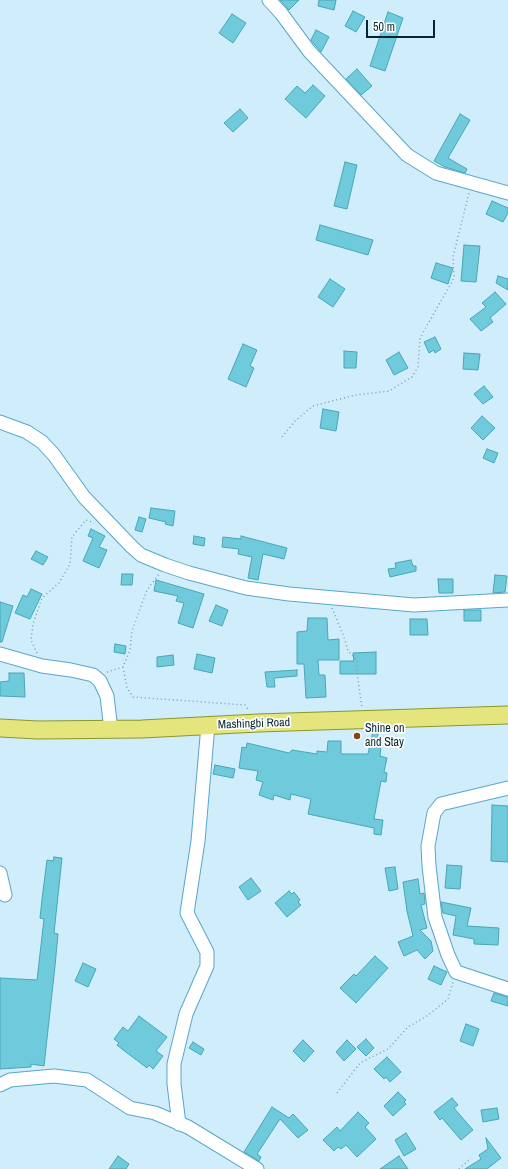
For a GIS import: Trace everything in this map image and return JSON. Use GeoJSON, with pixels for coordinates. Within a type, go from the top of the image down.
{"type":"FeatureCollection","features":[{"type":"Feature","properties":{"kind":"main road","name":"Mashingbi Road"},"geometry":{"type":"LineString","coordinates":[[0,728],[38,730],[111,730],[258,723],[364,721],[508,715]]}},
{"type":"Feature","properties":{"kind":"street"},"geometry":{"type":"LineString","coordinates":[[269,0],[281,13],[309,51],[407,155],[436,173],[471,184],[508,193]]}},
{"type":"Feature","properties":{"kind":"street"},"geometry":{"type":"LineString","coordinates":[[0,422],[27,432],[42,442],[54,455],[84,497],[141,556],[165,565],[246,588],[327,598],[414,605],[508,600]]}},
{"type":"Feature","properties":{"kind":"street"},"geometry":{"type":"LineString","coordinates":[[0,654],[42,666],[93,675],[100,681],[107,696],[111,730]]}},
{"type":"Feature","properties":{"kind":"street"},"geometry":{"type":"LineString","coordinates":[[179,1124],[174,1084],[174,1064],[186,1014],[207,966],[207,952],[187,913],[198,842],[208,725]]}},
{"type":"Feature","properties":{"kind":"street"},"geometry":{"type":"LineString","coordinates":[[508,788],[442,804],[434,813],[428,846],[435,917],[448,955],[456,972],[508,989]]}},
{"type":"Feature","properties":{"kind":"street"},"geometry":{"type":"LineString","coordinates":[[0,873],[5,895]]}},
{"type":"Feature","properties":{"kind":"street"},"geometry":{"type":"LineString","coordinates":[[0,1085],[10,1080],[54,1076],[86,1080],[130,1108],[155,1113],[188,1128],[257,1169]]}},
{"type":"Feature","properties":{"kind":"path"},"geometry":{"type":"LineString","coordinates":[[282,437],[295,421],[313,406],[356,396],[389,391],[412,377],[418,367],[420,338],[454,278],[453,257],[471,184]]}},
{"type":"Feature","properties":{"kind":"path"},"geometry":{"type":"LineString","coordinates":[[42,666],[31,640],[33,624],[42,598],[60,583],[70,564],[72,536],[86,520],[105,528],[115,529]]}},
{"type":"Feature","properties":{"kind":"path"},"geometry":{"type":"LineString","coordinates":[[165,565],[147,590],[132,631],[130,650],[124,667],[126,688],[133,697],[245,705],[258,723]]}},
{"type":"Feature","properties":{"kind":"path"},"geometry":{"type":"LineString","coordinates":[[327,598],[344,637],[348,651],[357,660],[356,673],[364,721]]}},
{"type":"Feature","properties":{"kind":"path"},"geometry":{"type":"LineString","coordinates":[[93,675],[124,667]]}},
{"type":"Feature","properties":{"kind":"path"},"geometry":{"type":"LineString","coordinates":[[337,1093],[360,1063],[388,1049],[408,1027],[427,1016],[448,999],[456,972]]}},
{"type":"Feature","properties":{"kind":"path"},"geometry":{"type":"LineString","coordinates":[[459,1169],[471,1158]]}},
{"type":"Feature","properties":{"kind":"building"},"geometry":{"type":"Polygon","coordinates":[[[280,0],[299,0],[289,10],[280,0]]]}},
{"type":"Feature","properties":{"kind":"building"},"geometry":{"type":"Polygon","coordinates":[[[319,0],[336,0],[334,10],[318,6],[319,0]]]}},
{"type":"Feature","properties":{"kind":"building"},"geometry":{"type":"Polygon","coordinates":[[[353,11],[365,17],[356,32],[345,26],[353,11]]]}},
{"type":"Feature","properties":{"kind":"building"},"geometry":{"type":"Polygon","coordinates":[[[388,12],[403,18],[385,71],[370,66],[388,12]]]}},
{"type":"Feature","properties":{"kind":"building"},"geometry":{"type":"Polygon","coordinates":[[[232,14],[246,23],[233,43],[219,33],[232,14]]]}},
{"type":"Feature","properties":{"kind":"building"},"geometry":{"type":"Polygon","coordinates":[[[316,30],[329,37],[321,52],[311,40],[316,30]]]}},
{"type":"Feature","properties":{"kind":"building"},"geometry":{"type":"Polygon","coordinates":[[[357,69],[372,86],[361,95],[346,79],[357,69]]]}},
{"type":"Feature","properties":{"kind":"building"},"geometry":{"type":"Polygon","coordinates":[[[313,85],[325,96],[306,118],[285,99],[297,86],[305,93],[313,85]]]}},
{"type":"Feature","properties":{"kind":"building"},"geometry":{"type":"Polygon","coordinates":[[[240,109],[248,118],[233,132],[224,123],[240,109]]]}},
{"type":"Feature","properties":{"kind":"building"},"geometry":{"type":"Polygon","coordinates":[[[460,114],[470,120],[448,158],[467,169],[465,173],[445,167],[434,161],[460,114]]]}},
{"type":"Feature","properties":{"kind":"building"},"geometry":{"type":"Polygon","coordinates":[[[345,162],[357,165],[347,209],[334,206],[345,162]]]}},
{"type":"Feature","properties":{"kind":"building"},"geometry":{"type":"Polygon","coordinates":[[[492,201],[508,208],[508,213],[503,222],[486,214],[492,201]]]}},
{"type":"Feature","properties":{"kind":"building"},"geometry":{"type":"Polygon","coordinates":[[[320,225],[373,240],[368,255],[316,240],[320,225]]]}},
{"type":"Feature","properties":{"kind":"building"},"geometry":{"type":"Polygon","coordinates":[[[464,245],[480,246],[476,282],[461,281],[464,245]]]}},
{"type":"Feature","properties":{"kind":"building"},"geometry":{"type":"Polygon","coordinates":[[[436,263],[453,268],[448,284],[431,278],[436,263]]]}},
{"type":"Feature","properties":{"kind":"building"},"geometry":{"type":"Polygon","coordinates":[[[498,276],[508,279],[508,290],[496,283],[498,276]]]}},
{"type":"Feature","properties":{"kind":"building"},"geometry":{"type":"Polygon","coordinates":[[[330,279],[345,289],[333,307],[318,297],[330,279]]]}},
{"type":"Feature","properties":{"kind":"building"},"geometry":{"type":"Polygon","coordinates":[[[495,292],[506,304],[490,318],[493,322],[481,331],[470,319],[486,307],[482,303],[495,292]]]}},
{"type":"Feature","properties":{"kind":"building"},"geometry":{"type":"Polygon","coordinates":[[[435,337],[441,349],[435,353],[434,350],[429,353],[424,342],[435,337]]]}},
{"type":"Feature","properties":{"kind":"building"},"geometry":{"type":"Polygon","coordinates":[[[243,344],[257,350],[250,366],[254,368],[246,387],[228,379],[243,344]]]}},
{"type":"Feature","properties":{"kind":"building"},"geometry":{"type":"Polygon","coordinates":[[[344,351],[357,352],[356,368],[344,368],[344,351]]]}},
{"type":"Feature","properties":{"kind":"building"},"geometry":{"type":"Polygon","coordinates":[[[399,352],[408,368],[394,375],[386,360],[399,352]]]}},
{"type":"Feature","properties":{"kind":"building"},"geometry":{"type":"Polygon","coordinates":[[[464,353],[480,354],[478,370],[463,369],[464,353]]]}},
{"type":"Feature","properties":{"kind":"building"},"geometry":{"type":"Polygon","coordinates":[[[484,386],[493,397],[483,404],[474,394],[484,386]]]}},
{"type":"Feature","properties":{"kind":"building"},"geometry":{"type":"Polygon","coordinates":[[[323,409],[339,412],[336,431],[320,428],[323,409]]]}},
{"type":"Feature","properties":{"kind":"building"},"geometry":{"type":"Polygon","coordinates":[[[482,416],[495,428],[483,440],[471,428],[482,416]]]}},
{"type":"Feature","properties":{"kind":"building"},"geometry":{"type":"Polygon","coordinates":[[[487,449],[498,453],[494,463],[483,458],[487,449]]]}},
{"type":"Feature","properties":{"kind":"building"},"geometry":{"type":"Polygon","coordinates":[[[151,508],[175,511],[173,526],[165,524],[166,522],[149,518],[151,508]]]}},
{"type":"Feature","properties":{"kind":"building"},"geometry":{"type":"Polygon","coordinates":[[[139,517],[146,519],[142,532],[135,530],[139,517]]]}},
{"type":"Feature","properties":{"kind":"building"},"geometry":{"type":"Polygon","coordinates":[[[91,529],[105,536],[99,547],[107,550],[99,568],[83,561],[93,538],[88,536],[91,529]]]}},
{"type":"Feature","properties":{"kind":"building"},"geometry":{"type":"Polygon","coordinates":[[[194,536],[205,538],[204,546],[193,544],[194,536]]]}},
{"type":"Feature","properties":{"kind":"building"},"geometry":{"type":"Polygon","coordinates":[[[241,536],[287,548],[284,559],[263,554],[258,580],[248,578],[252,557],[238,554],[239,549],[222,547],[223,537],[241,539],[241,536]]]}},
{"type":"Feature","properties":{"kind":"building"},"geometry":{"type":"Polygon","coordinates":[[[36,551],[48,557],[43,565],[31,559],[36,551]]]}},
{"type":"Feature","properties":{"kind":"building"},"geometry":{"type":"Polygon","coordinates":[[[411,560],[413,566],[416,566],[416,571],[390,577],[388,569],[396,568],[395,563],[411,560]]]}},
{"type":"Feature","properties":{"kind":"building"},"geometry":{"type":"Polygon","coordinates":[[[122,574],[133,574],[132,585],[121,585],[122,574]]]}},
{"type":"Feature","properties":{"kind":"building"},"geometry":{"type":"Polygon","coordinates":[[[495,575],[507,576],[505,592],[493,593],[495,575]]]}},
{"type":"Feature","properties":{"kind":"building"},"geometry":{"type":"Polygon","coordinates":[[[438,579],[453,579],[453,593],[439,593],[438,579]]]}},
{"type":"Feature","properties":{"kind":"building"},"geometry":{"type":"Polygon","coordinates":[[[156,580],[204,594],[193,628],[178,623],[184,603],[176,601],[178,596],[154,591],[156,580]]]}},
{"type":"Feature","properties":{"kind":"building"},"geometry":{"type":"Polygon","coordinates":[[[31,589],[42,594],[30,619],[15,613],[23,595],[27,597],[31,589]]]}},
{"type":"Feature","properties":{"kind":"building"},"geometry":{"type":"Polygon","coordinates":[[[0,602],[13,606],[2,642],[0,642],[0,602]]]}},
{"type":"Feature","properties":{"kind":"building"},"geometry":{"type":"Polygon","coordinates":[[[216,605],[228,610],[222,626],[209,621],[216,605]]]}},
{"type":"Feature","properties":{"kind":"building"},"geometry":{"type":"Polygon","coordinates":[[[464,610],[481,610],[481,621],[464,621],[464,610]]]}},
{"type":"Feature","properties":{"kind":"building"},"geometry":{"type":"Polygon","coordinates":[[[308,618],[327,618],[328,640],[339,639],[339,660],[318,660],[319,675],[325,675],[326,697],[306,698],[304,664],[297,664],[297,632],[307,631],[308,618]]]}},
{"type":"Feature","properties":{"kind":"building"},"geometry":{"type":"Polygon","coordinates":[[[410,619],[427,619],[428,635],[410,635],[410,619]]]}},
{"type":"Feature","properties":{"kind":"building"},"geometry":{"type":"Polygon","coordinates":[[[115,644],[126,646],[125,654],[114,652],[115,644]]]}},
{"type":"Feature","properties":{"kind":"building"},"geometry":{"type":"Polygon","coordinates":[[[376,652],[376,674],[340,674],[340,661],[354,661],[353,653],[376,652]]]}},
{"type":"Feature","properties":{"kind":"building"},"geometry":{"type":"Polygon","coordinates":[[[197,654],[215,658],[212,673],[194,669],[197,654]]]}},
{"type":"Feature","properties":{"kind":"building"},"geometry":{"type":"Polygon","coordinates":[[[173,655],[174,665],[157,667],[157,657],[173,655]]]}},
{"type":"Feature","properties":{"kind":"building"},"geometry":{"type":"Polygon","coordinates":[[[297,670],[297,676],[274,678],[275,687],[267,687],[265,672],[297,670]]]}},
{"type":"Feature","properties":{"kind":"building"},"geometry":{"type":"Polygon","coordinates":[[[9,673],[24,673],[25,697],[0,696],[0,682],[9,681],[9,673]]]}},
{"type":"Feature","properties":{"kind":"building"},"geometry":{"type":"Polygon","coordinates":[[[373,731],[378,731],[378,745],[381,745],[380,756],[387,758],[384,772],[387,773],[386,782],[381,781],[374,819],[383,820],[381,835],[374,834],[374,828],[308,814],[311,799],[291,794],[290,800],[274,795],[273,800],[259,795],[263,782],[256,780],[258,771],[239,768],[242,747],[246,748],[247,743],[289,753],[292,750],[317,754],[317,751],[327,752],[328,741],[341,741],[341,754],[368,754],[373,731]]]}},
{"type":"Feature","properties":{"kind":"building"},"geometry":{"type":"Polygon","coordinates":[[[215,765],[235,769],[233,778],[213,774],[215,765]]]}},
{"type":"Feature","properties":{"kind":"building"},"geometry":{"type":"Polygon","coordinates":[[[492,805],[508,806],[508,862],[491,861],[492,805]]]}},
{"type":"Feature","properties":{"kind":"building"},"geometry":{"type":"Polygon","coordinates":[[[54,857],[62,858],[54,933],[58,934],[44,1066],[31,1064],[31,1067],[0,1069],[0,978],[37,980],[44,919],[40,918],[47,860],[53,861],[54,857]]]}},
{"type":"Feature","properties":{"kind":"building"},"geometry":{"type":"Polygon","coordinates":[[[447,865],[462,866],[460,889],[445,888],[447,865]]]}},
{"type":"Feature","properties":{"kind":"building"},"geometry":{"type":"Polygon","coordinates":[[[395,867],[398,889],[389,891],[385,868],[395,867]]]}},
{"type":"Feature","properties":{"kind":"building"},"geometry":{"type":"Polygon","coordinates":[[[251,878],[261,891],[248,900],[239,887],[251,878]]]}},
{"type":"Feature","properties":{"kind":"building"},"geometry":{"type":"Polygon","coordinates":[[[418,879],[420,894],[424,893],[425,904],[421,905],[427,928],[420,930],[431,941],[433,951],[425,959],[417,950],[404,956],[398,942],[413,936],[407,911],[403,882],[418,879]]]}},
{"type":"Feature","properties":{"kind":"building"},"geometry":{"type":"Polygon","coordinates":[[[289,891],[292,894],[294,892],[300,900],[298,902],[301,905],[287,917],[275,903],[289,891]]]}},
{"type":"Feature","properties":{"kind":"building"},"geometry":{"type":"Polygon","coordinates":[[[441,902],[471,908],[467,926],[499,928],[498,945],[474,944],[474,939],[453,935],[456,916],[443,913],[441,902]]]}},
{"type":"Feature","properties":{"kind":"building"},"geometry":{"type":"Polygon","coordinates":[[[375,956],[388,968],[356,1003],[340,988],[354,974],[356,976],[375,956]]]}},
{"type":"Feature","properties":{"kind":"building"},"geometry":{"type":"Polygon","coordinates":[[[83,963],[96,969],[88,987],[75,981],[83,963]]]}},
{"type":"Feature","properties":{"kind":"building"},"geometry":{"type":"Polygon","coordinates":[[[434,966],[447,972],[441,985],[428,979],[434,966]]]}},
{"type":"Feature","properties":{"kind":"building"},"geometry":{"type":"Polygon","coordinates":[[[494,993],[508,997],[508,1006],[491,1001],[494,993]]]}},
{"type":"Feature","properties":{"kind":"building"},"geometry":{"type":"Polygon","coordinates":[[[139,1016],[167,1037],[156,1051],[163,1056],[153,1069],[149,1065],[147,1068],[122,1049],[117,1045],[119,1043],[114,1039],[123,1027],[128,1031],[139,1016]]]}},
{"type":"Feature","properties":{"kind":"building"},"geometry":{"type":"Polygon","coordinates":[[[466,1024],[479,1029],[473,1046],[460,1041],[466,1024]]]}},
{"type":"Feature","properties":{"kind":"building"},"geometry":{"type":"Polygon","coordinates":[[[366,1039],[374,1048],[366,1056],[357,1047],[366,1039]]]}},
{"type":"Feature","properties":{"kind":"building"},"geometry":{"type":"Polygon","coordinates":[[[303,1040],[314,1051],[304,1062],[293,1051],[303,1040]]]}},
{"type":"Feature","properties":{"kind":"building"},"geometry":{"type":"Polygon","coordinates":[[[347,1040],[356,1049],[344,1061],[336,1052],[347,1040]]]}},
{"type":"Feature","properties":{"kind":"building"},"geometry":{"type":"Polygon","coordinates":[[[193,1042],[204,1049],[201,1055],[189,1048],[193,1042]]]}},
{"type":"Feature","properties":{"kind":"building"},"geometry":{"type":"Polygon","coordinates":[[[387,1057],[401,1072],[390,1082],[386,1077],[384,1079],[374,1069],[387,1057]]]}},
{"type":"Feature","properties":{"kind":"building"},"geometry":{"type":"Polygon","coordinates":[[[398,1092],[406,1100],[404,1102],[406,1104],[393,1116],[384,1106],[398,1092]]]}},
{"type":"Feature","properties":{"kind":"building"},"geometry":{"type":"Polygon","coordinates":[[[452,1098],[458,1105],[454,1108],[473,1130],[461,1140],[442,1118],[440,1120],[434,1112],[452,1098]]]}},
{"type":"Feature","properties":{"kind":"building"},"geometry":{"type":"Polygon","coordinates":[[[272,1107],[289,1118],[293,1114],[308,1130],[298,1138],[280,1119],[257,1154],[261,1157],[259,1161],[244,1152],[272,1107]]]}},
{"type":"Feature","properties":{"kind":"building"},"geometry":{"type":"Polygon","coordinates":[[[497,1108],[499,1119],[483,1122],[481,1110],[497,1108]]]}},
{"type":"Feature","properties":{"kind":"building"},"geometry":{"type":"Polygon","coordinates":[[[358,1112],[369,1123],[365,1127],[376,1139],[357,1157],[346,1145],[341,1149],[338,1147],[334,1151],[323,1140],[337,1127],[340,1131],[358,1112]]]}},
{"type":"Feature","properties":{"kind":"building"},"geometry":{"type":"Polygon","coordinates":[[[406,1133],[416,1149],[404,1156],[395,1140],[406,1133]]]}},
{"type":"Feature","properties":{"kind":"building"},"geometry":{"type":"Polygon","coordinates":[[[486,1138],[501,1158],[487,1169],[465,1169],[481,1159],[479,1155],[488,1149],[486,1138]]]}},
{"type":"Feature","properties":{"kind":"building"},"geometry":{"type":"Polygon","coordinates":[[[118,1156],[129,1164],[126,1169],[109,1169],[118,1156]]]}},
{"type":"Feature","properties":{"kind":"building"},"geometry":{"type":"Polygon","coordinates":[[[399,1156],[408,1169],[380,1169],[399,1156]]]}},
{"type":"Feature","properties":{"kind":"place","name":"Shine on and Stay"},"geometry":{"type":"Point","coordinates":[357,736]}}]}
